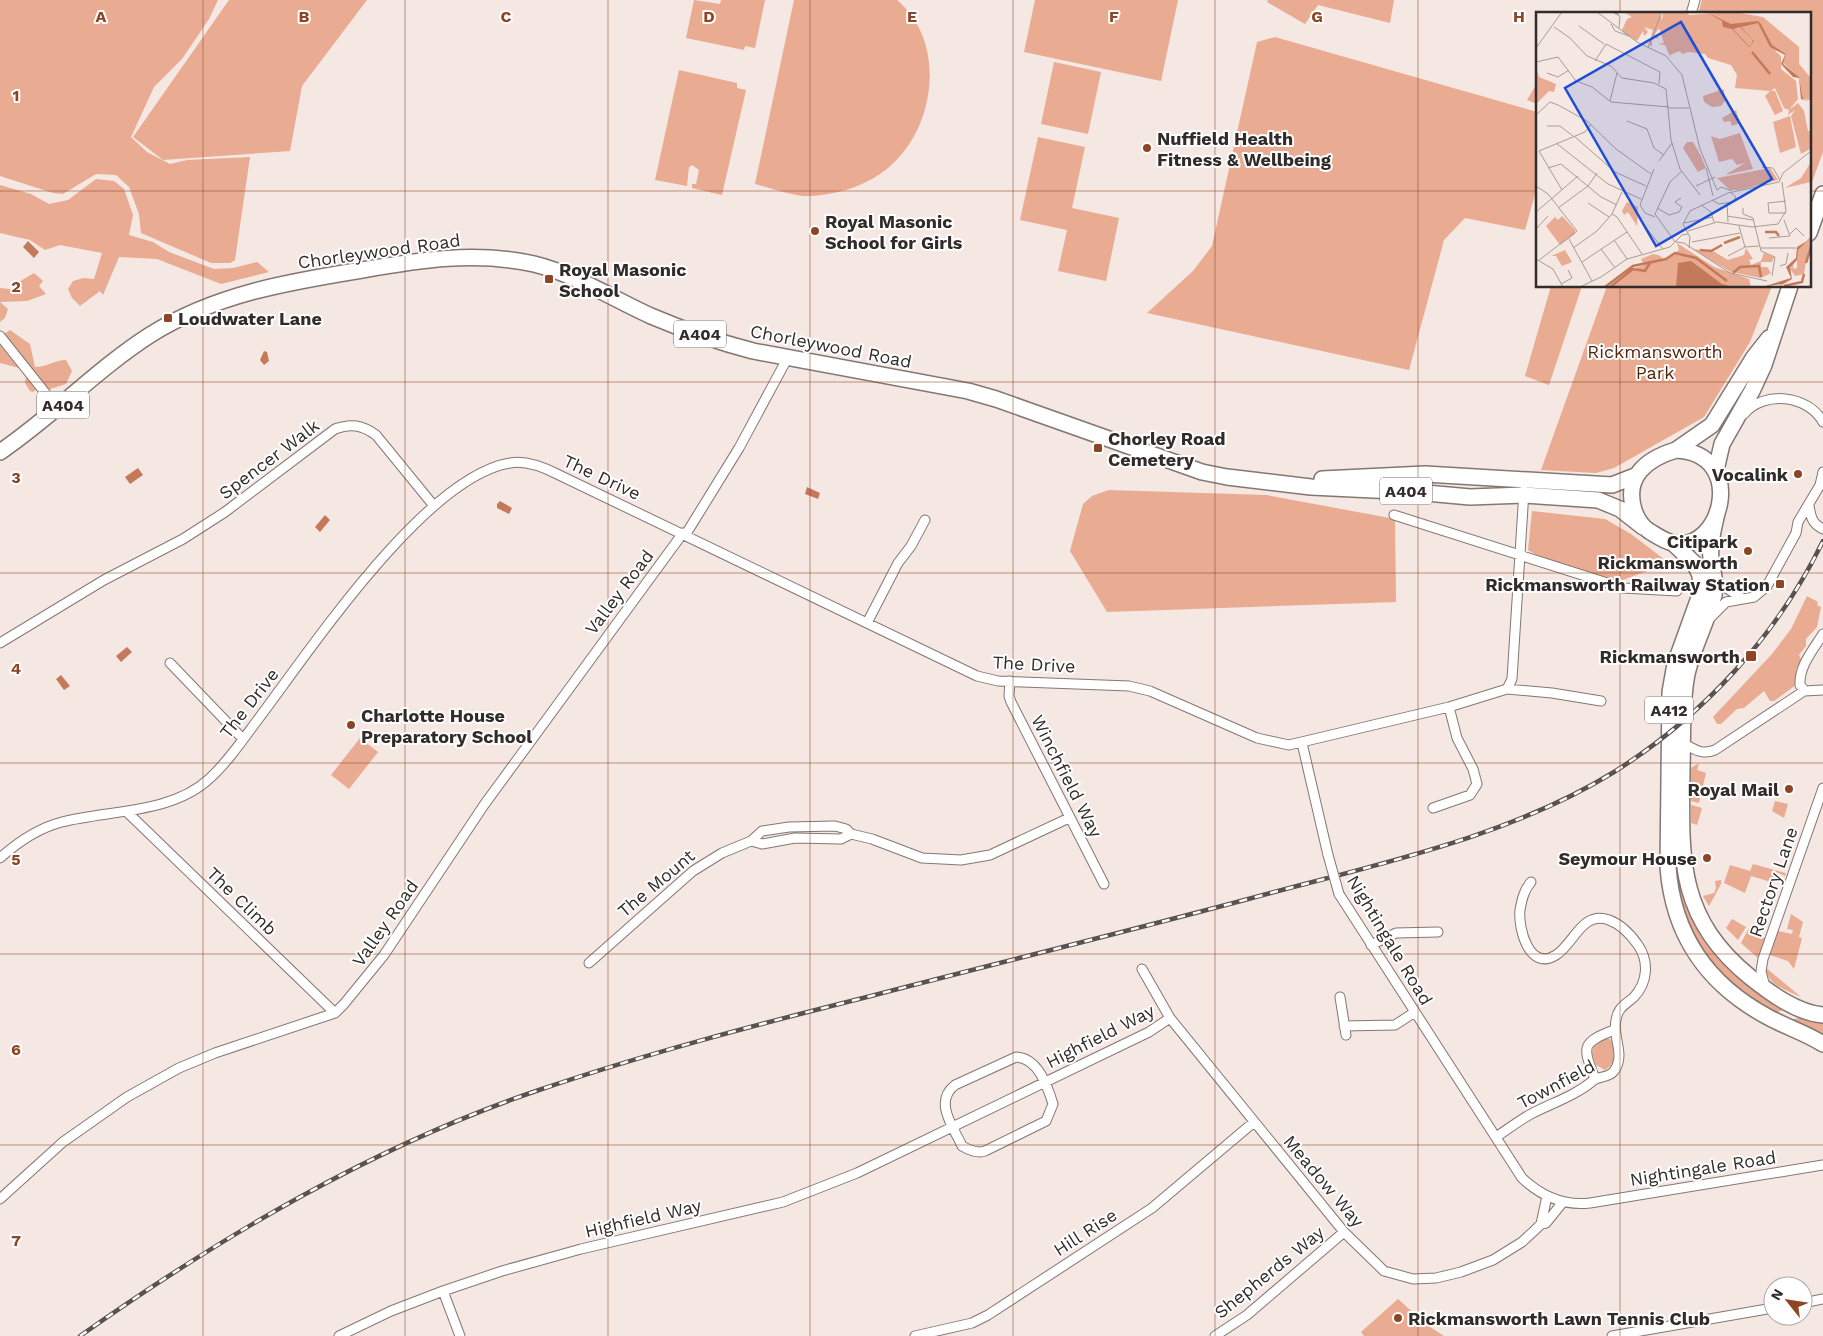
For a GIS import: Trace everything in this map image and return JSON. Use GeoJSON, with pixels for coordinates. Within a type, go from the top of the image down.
{"type":"FeatureCollection","features":[{"type":"Feature","properties":{"kind":"main road"},"geometry":{"type":"LineString","coordinates":[[1810,230],[1823,194]]}},
{"type":"Feature","properties":{"kind":"main road","name":"Chorleywood Road"},"geometry":{"type":"LineString","coordinates":[[0,452],[58,409],[149,336],[218,300],[267,287],[343,273],[464,256],[498,258],[544,267],[652,317],[722,342],[787,359],[968,391],[1039,413],[1202,472],[1227,478],[1289,483]]}},
{"type":"Feature","properties":{"kind":"main road"},"geometry":{"type":"LineString","coordinates":[[1775,329],[1754,356],[1712,425],[1676,450],[1654,460],[1635,476],[1630,494],[1636,517],[1643,527],[1673,543],[1693,541],[1701,536],[1717,513],[1721,498],[1720,483],[1716,470],[1722,444],[1752,391],[1764,365],[1789,288]]}},
{"type":"Feature","properties":{"kind":"main road"},"geometry":{"type":"LineString","coordinates":[[1676,450],[1687,451],[1700,456],[1716,470]]}},
{"type":"Feature","properties":{"kind":"main road","name":"A404"},"geometry":{"type":"LineString","coordinates":[[1289,483],[1313,479],[1425,474],[1612,485],[1635,476]]}},
{"type":"Feature","properties":{"kind":"main road","name":"A404"},"geometry":{"type":"LineString","coordinates":[[1289,483],[1311,487],[1415,492],[1470,497],[1524,495],[1598,500],[1609,503],[1643,527]]}},
{"type":"Feature","properties":{"kind":"main road","name":"A412"},"geometry":{"type":"LineString","coordinates":[[1717,513],[1711,558],[1715,577],[1714,596],[1687,674],[1683,743],[1684,870],[1690,898],[1709,935],[1730,961],[1765,988],[1814,1014],[1823,1015]]}},
{"type":"Feature","properties":{"kind":"main road","name":"A412"},"geometry":{"type":"LineString","coordinates":[[1673,543],[1694,563],[1700,575],[1701,592],[1675,664],[1670,692],[1668,866],[1670,893],[1674,911],[1693,951],[1721,984],[1769,1018],[1823,1044]]}},
{"type":"Feature","properties":{"kind":"street"},"geometry":{"type":"LineString","coordinates":[[0,336],[58,409]]}},
{"type":"Feature","properties":{"kind":"street","name":"Valley Road"},"geometry":{"type":"LineString","coordinates":[[0,1200],[63,1142],[127,1097],[179,1068],[215,1053],[335,1012],[350,997],[384,955],[484,805],[685,534],[739,448],[787,359]]}},
{"type":"Feature","properties":{"kind":"street"},"geometry":{"type":"LineString","coordinates":[[1726,438],[1749,408],[1781,398],[1796,400],[1808,406],[1823,422]]}},
{"type":"Feature","properties":{"kind":"street","name":"Spencer Walk"},"geometry":{"type":"LineString","coordinates":[[0,642],[104,580],[183,539],[225,512],[335,430],[344,426],[365,428],[376,435],[434,506]]}},
{"type":"Feature","properties":{"kind":"street","name":"The Drive"},"geometry":{"type":"LineString","coordinates":[[0,858],[35,833],[62,822],[128,813],[183,795],[210,779],[381,560],[434,506],[466,481],[491,468],[519,462],[557,474],[977,676],[1010,681],[1130,686],[1176,702],[1272,743],[1302,743]]}},
{"type":"Feature","properties":{"kind":"street"},"geometry":{"type":"LineString","coordinates":[[1700,634],[1720,605],[1759,594],[1772,580],[1796,533],[1798,522],[1820,486],[1823,472]]}},
{"type":"Feature","properties":{"kind":"street"},"geometry":{"type":"LineString","coordinates":[[1507,690],[1512,679],[1524,480]]}},
{"type":"Feature","properties":{"kind":"street"},"geometry":{"type":"LineString","coordinates":[[1809,506],[1810,516],[1820,528]]}},
{"type":"Feature","properties":{"kind":"street"},"geometry":{"type":"LineString","coordinates":[[1394,515],[1623,588],[1678,591]]}},
{"type":"Feature","properties":{"kind":"street"},"geometry":{"type":"LineString","coordinates":[[867,623],[898,563],[911,546],[925,520]]}},
{"type":"Feature","properties":{"kind":"street"},"geometry":{"type":"LineString","coordinates":[[1715,577],[1726,589],[1742,598]]}},
{"type":"Feature","properties":{"kind":"street"},"geometry":{"type":"LineString","coordinates":[[1805,691],[1800,685],[1799,678],[1803,666],[1823,634]]}},
{"type":"Feature","properties":{"kind":"street"},"geometry":{"type":"LineString","coordinates":[[170,663],[243,739]]}},
{"type":"Feature","properties":{"kind":"street","name":"Winchfield Way"},"geometry":{"type":"LineString","coordinates":[[1010,681],[1009,696],[1011,702],[1104,884]]}},
{"type":"Feature","properties":{"kind":"street"},"geometry":{"type":"LineString","coordinates":[[1302,743],[1449,707],[1507,690],[1552,693],[1601,701]]}},
{"type":"Feature","properties":{"kind":"street"},"geometry":{"type":"LineString","coordinates":[[1683,743],[1699,752],[1708,753],[1805,691],[1823,690]]}},
{"type":"Feature","properties":{"kind":"street"},"geometry":{"type":"LineString","coordinates":[[1433,808],[1466,798],[1476,788],[1473,769],[1457,738],[1449,707]]}},
{"type":"Feature","properties":{"kind":"street","name":"Nightingale Road"},"geometry":{"type":"LineString","coordinates":[[1302,743],[1339,894],[1522,1178],[1538,1192],[1563,1202],[1590,1203],[1823,1165]]}},
{"type":"Feature","properties":{"kind":"street","name":"Rectory Lane"},"geometry":{"type":"LineString","coordinates":[[1765,988],[1761,971],[1763,960],[1823,788]]}},
{"type":"Feature","properties":{"kind":"street","name":"The Climb"},"geometry":{"type":"LineString","coordinates":[[128,813],[335,1012]]}},
{"type":"Feature","properties":{"kind":"street","name":"The Mount"},"geometry":{"type":"LineString","coordinates":[[589,963],[693,871],[722,853],[751,841],[762,831],[789,827],[836,826],[846,829],[851,834],[872,839],[922,858],[961,860],[990,855],[1069,818]]}},
{"type":"Feature","properties":{"kind":"street"},"geometry":{"type":"LineString","coordinates":[[1531,882],[1522,898],[1520,916],[1524,940],[1533,954],[1545,958],[1558,954],[1585,923],[1599,918],[1614,922],[1630,935],[1641,949],[1646,962],[1645,976],[1634,996],[1619,1009],[1614,1030],[1592,1039],[1587,1048],[1587,1057],[1595,1079]]}},
{"type":"Feature","properties":{"kind":"street"},"geometry":{"type":"LineString","coordinates":[[1371,945],[1396,932],[1438,932]]}},
{"type":"Feature","properties":{"kind":"street","name":"Meadow Way"},"geometry":{"type":"LineString","coordinates":[[1142,969],[1170,1018],[1344,1232],[1384,1270],[1413,1278],[1425,1279],[1447,1276],[1492,1260],[1522,1242],[1540,1224],[1546,1223],[1563,1202]]}},
{"type":"Feature","properties":{"kind":"street"},"geometry":{"type":"LineString","coordinates":[[1340,997],[1345,1030],[1395,1025],[1415,1012]]}},
{"type":"Feature","properties":{"kind":"street","name":"Highfield Way"},"geometry":{"type":"LineString","coordinates":[[339,1336],[391,1311],[443,1290],[581,1249],[783,1202],[856,1173],[1149,1032],[1170,1018]]}},
{"type":"Feature","properties":{"kind":"street","name":"Townfield"},"geometry":{"type":"LineString","coordinates":[[1496,1137],[1529,1115],[1587,1088],[1595,1079],[1611,1074],[1618,1062],[1620,1052],[1614,1030]]}},
{"type":"Feature","properties":{"kind":"street","name":"Highfield Way"},"geometry":{"type":"LineString","coordinates":[[1020,1057],[1033,1062],[1045,1082],[1053,1104],[1046,1121],[985,1152],[978,1152],[962,1146],[944,1106],[951,1088],[995,1065],[1011,1058],[1020,1057]]}},
{"type":"Feature","properties":{"kind":"street","name":"Hill Rise"},"geometry":{"type":"LineString","coordinates":[[915,1336],[972,1323],[988,1315],[1152,1208],[1254,1122]]}},
{"type":"Feature","properties":{"kind":"street"},"geometry":{"type":"LineString","coordinates":[[1540,1224],[1547,1196]]}},
{"type":"Feature","properties":{"kind":"street","name":"Shepherds Way"},"geometry":{"type":"LineString","coordinates":[[1215,1336],[1247,1315],[1344,1232]]}},
{"type":"Feature","properties":{"kind":"street"},"geometry":{"type":"LineString","coordinates":[[443,1290],[460,1336]]}},
{"type":"Feature","properties":{"kind":"street"},"geometry":{"type":"LineString","coordinates":[[1612,1336],[1763,1310]]}},
{"type":"Feature","properties":{"kind":"green space"},"geometry":{"type":"Polygon","coordinates":[[[0,0],[218,0],[209,19],[182,59],[154,87],[131,137],[147,152],[170,164],[187,160],[250,157],[235,260],[230,263],[211,263],[141,233],[139,214],[129,187],[116,175],[96,174],[63,194],[53,193],[0,176],[0,0]]]}},
{"type":"Feature","properties":{"kind":"green space"},"geometry":{"type":"Polygon","coordinates":[[[229,0],[367,0],[302,86],[290,151],[163,160],[133,137],[229,0]]]}},
{"type":"Feature","properties":{"kind":"green space"},"geometry":{"type":"Polygon","coordinates":[[[694,0],[720,4],[721,0],[765,0],[755,48],[745,46],[744,50],[686,38],[694,0]]]}},
{"type":"Feature","properties":{"kind":"green space"},"geometry":{"type":"Polygon","coordinates":[[[794,0],[897,0],[915,20],[925,44],[930,71],[928,98],[920,124],[907,148],[889,168],[866,182],[832,193],[805,196],[755,184],[794,0]]]}},
{"type":"Feature","properties":{"kind":"green space"},"geometry":{"type":"Polygon","coordinates":[[[1035,0],[1178,0],[1161,81],[1024,52],[1035,0]]]}},
{"type":"Feature","properties":{"kind":"green space"},"geometry":{"type":"Polygon","coordinates":[[[1268,0],[1394,0],[1390,23],[1318,5],[1305,24],[1267,2],[1268,0]]]}},
{"type":"Feature","properties":{"kind":"green space"},"geometry":{"type":"Polygon","coordinates":[[[1702,0],[1823,0],[1823,152],[1810,187],[1810,12],[1699,12],[1702,0]]]}},
{"type":"Feature","properties":{"kind":"green space"},"geometry":{"type":"Polygon","coordinates":[[[1275,37],[1536,112],[1536,191],[1525,230],[1465,218],[1444,240],[1409,370],[1147,313],[1193,271],[1212,246],[1257,42],[1275,37]]]}},
{"type":"Feature","properties":{"kind":"green space"},"geometry":{"type":"Polygon","coordinates":[[[1054,62],[1101,72],[1088,134],[1041,124],[1054,62]]]}},
{"type":"Feature","properties":{"kind":"green space"},"geometry":{"type":"Polygon","coordinates":[[[679,70],[737,83],[737,88],[746,90],[722,195],[692,188],[692,184],[696,184],[699,170],[692,165],[689,167],[687,186],[655,180],[679,70]]]}},
{"type":"Feature","properties":{"kind":"green space"},"geometry":{"type":"Polygon","coordinates":[[[1536,85],[1536,104],[1527,100],[1536,85]]]}},
{"type":"Feature","properties":{"kind":"green space"},"geometry":{"type":"Polygon","coordinates":[[[1038,137],[1085,147],[1072,208],[1119,218],[1106,281],[1058,271],[1067,230],[1020,220],[1038,137]]]}},
{"type":"Feature","properties":{"kind":"green space"},"geometry":{"type":"Polygon","coordinates":[[[96,179],[114,181],[124,189],[133,215],[129,235],[153,242],[169,252],[214,269],[233,268],[257,262],[269,272],[221,284],[157,259],[119,257],[103,295],[100,291],[80,306],[72,298],[68,289],[73,281],[84,278],[94,279],[102,253],[60,245],[45,250],[30,240],[0,233],[0,185],[31,194],[49,204],[68,200],[96,179]]]}},
{"type":"Feature","properties":{"kind":"green space"},"geometry":{"type":"Polygon","coordinates":[[[34,273],[43,281],[39,286],[46,294],[27,301],[0,302],[0,288],[18,290],[17,283],[34,273]]]}},
{"type":"Feature","properties":{"kind":"green space"},"geometry":{"type":"Polygon","coordinates":[[[1550,288],[1581,288],[1549,385],[1525,376],[1550,288]]]}},
{"type":"Feature","properties":{"kind":"green space","name":"Rickmansworth Park"},"geometry":{"type":"Polygon","coordinates":[[[1606,288],[1771,288],[1750,342],[1704,417],[1614,468],[1596,473],[1541,470],[1606,288]]]}},
{"type":"Feature","properties":{"kind":"green space"},"geometry":{"type":"Polygon","coordinates":[[[0,302],[8,309],[5,318],[0,322],[0,302]]]}},
{"type":"Feature","properties":{"kind":"green space"},"geometry":{"type":"Polygon","coordinates":[[[10,330],[30,344],[35,367],[66,360],[72,371],[66,384],[47,390],[38,388],[33,392],[30,391],[25,383],[26,377],[19,368],[0,363],[0,337],[10,330]]]}},
{"type":"Feature","properties":{"kind":"green space"},"geometry":{"type":"Polygon","coordinates":[[[1109,490],[1266,495],[1395,519],[1396,602],[1107,612],[1070,551],[1083,504],[1092,496],[1109,490]]]}},
{"type":"Feature","properties":{"kind":"green space"},"geometry":{"type":"Polygon","coordinates":[[[1532,511],[1605,519],[1631,534],[1669,563],[1620,581],[1543,559],[1528,550],[1532,511]]]}},
{"type":"Feature","properties":{"kind":"green space"},"geometry":{"type":"Polygon","coordinates":[[[1807,596],[1818,602],[1817,605],[1821,607],[1817,627],[1806,639],[1806,646],[1799,655],[1801,659],[1796,670],[1796,685],[1774,701],[1770,701],[1764,691],[1744,708],[1737,709],[1721,724],[1717,724],[1713,717],[1772,654],[1791,629],[1807,596]]]}},
{"type":"Feature","properties":{"kind":"green space"},"geometry":{"type":"Polygon","coordinates":[[[360,738],[378,752],[349,789],[331,775],[360,738]]]}},
{"type":"Feature","properties":{"kind":"green space"},"geometry":{"type":"Polygon","coordinates":[[[1699,763],[1697,770],[1706,773],[1699,803],[1691,801],[1691,768],[1699,763]]]}},
{"type":"Feature","properties":{"kind":"green space"},"geometry":{"type":"Polygon","coordinates":[[[1775,801],[1788,804],[1784,818],[1772,811],[1775,801]]]}},
{"type":"Feature","properties":{"kind":"green space"},"geometry":{"type":"Polygon","coordinates":[[[1691,805],[1702,808],[1697,825],[1691,823],[1691,805]]]}},
{"type":"Feature","properties":{"kind":"green space"},"geometry":{"type":"Polygon","coordinates":[[[1753,864],[1786,873],[1785,876],[1778,873],[1774,883],[1751,876],[1745,893],[1724,883],[1730,865],[1750,871],[1753,864]]]}},
{"type":"Feature","properties":{"kind":"green space"},"geometry":{"type":"Polygon","coordinates":[[[1673,869],[1693,919],[1711,947],[1734,971],[1788,1008],[1770,1015],[1741,996],[1690,941],[1673,869]]]}},
{"type":"Feature","properties":{"kind":"green space"},"geometry":{"type":"Polygon","coordinates":[[[1721,880],[1721,884],[1709,906],[1703,896],[1714,893],[1716,888],[1715,881],[1721,880]]]}},
{"type":"Feature","properties":{"kind":"green space"},"geometry":{"type":"Polygon","coordinates":[[[1791,914],[1803,922],[1799,937],[1802,938],[1794,969],[1788,961],[1770,955],[1778,931],[1792,934],[1793,930],[1787,929],[1791,914]]]}},
{"type":"Feature","properties":{"kind":"green space"},"geometry":{"type":"Polygon","coordinates":[[[1732,919],[1746,927],[1738,940],[1726,928],[1732,919]]]}},
{"type":"Feature","properties":{"kind":"green space"},"geometry":{"type":"Polygon","coordinates":[[[1749,928],[1759,937],[1767,938],[1758,958],[1741,943],[1749,928]]]}},
{"type":"Feature","properties":{"kind":"green space"},"geometry":{"type":"Polygon","coordinates":[[[1765,967],[1801,997],[1773,983],[1765,967]]]}},
{"type":"Feature","properties":{"kind":"green space"},"geometry":{"type":"Polygon","coordinates":[[[1806,1017],[1823,1020],[1823,1041],[1788,1020],[1806,1017]]]}},
{"type":"Feature","properties":{"kind":"green space"},"geometry":{"type":"Polygon","coordinates":[[[1604,1038],[1610,1039],[1615,1047],[1614,1060],[1605,1070],[1596,1065],[1592,1053],[1594,1046],[1604,1038]]]}},
{"type":"Feature","properties":{"kind":"green space","name":"Rickmansworth Lawn Tennis Club"},"geometry":{"type":"Polygon","coordinates":[[[1398,1299],[1427,1325],[1444,1336],[1364,1336],[1361,1332],[1398,1299]]]}},
{"type":"Feature","properties":{"kind":"shaded area"},"geometry":{"type":"Polygon","coordinates":[[[28,241],[39,252],[34,258],[23,247],[28,241]]]}},
{"type":"Feature","properties":{"kind":"shaded area"},"geometry":{"type":"Polygon","coordinates":[[[264,351],[267,352],[269,361],[264,365],[260,360],[264,351]]]}},
{"type":"Feature","properties":{"kind":"shaded area"},"geometry":{"type":"Polygon","coordinates":[[[138,468],[143,475],[130,484],[125,477],[138,468]]]}},
{"type":"Feature","properties":{"kind":"shaded area"},"geometry":{"type":"Polygon","coordinates":[[[807,487],[820,493],[818,499],[805,494],[807,487]]]}},
{"type":"Feature","properties":{"kind":"shaded area"},"geometry":{"type":"Polygon","coordinates":[[[500,501],[512,508],[509,514],[497,508],[497,504],[500,501]]]}},
{"type":"Feature","properties":{"kind":"shaded area"},"geometry":{"type":"Polygon","coordinates":[[[325,515],[330,520],[320,532],[315,527],[325,515]]]}},
{"type":"Feature","properties":{"kind":"shaded area"},"geometry":{"type":"Polygon","coordinates":[[[127,647],[132,652],[121,662],[116,656],[127,647]]]}},
{"type":"Feature","properties":{"kind":"shaded area"},"geometry":{"type":"Polygon","coordinates":[[[61,675],[70,686],[64,690],[56,679],[61,675]]]}},
{"type":"Feature","properties":{"kind":"railway"},"geometry":{"type":"LineString","coordinates":[[80,1336],[188,1263],[301,1196],[418,1138],[539,1090],[662,1051],[745,1028],[1392,861],[1484,832],[1529,815],[1573,795],[1614,772],[1647,750],[1678,726],[1735,671],[1783,609],[1823,541]]}},
{"type":"Feature","properties":{"kind":"place","name":"Nuffield Health Fitness & Wellbeing"},"geometry":{"type":"Point","coordinates":[1147,148]}},
{"type":"Feature","properties":{"kind":"place","name":"Royal Masonic School for Girls"},"geometry":{"type":"Point","coordinates":[815,231]}},
{"type":"Feature","properties":{"kind":"place","name":"Royal Masonic School"},"geometry":{"type":"Point","coordinates":[549,279]}},
{"type":"Feature","properties":{"kind":"place","name":"Loudwater Lane"},"geometry":{"type":"Point","coordinates":[168,318]}},
{"type":"Feature","properties":{"kind":"place","name":"Chorley Road Cemetery"},"geometry":{"type":"Point","coordinates":[1098,448]}},
{"type":"Feature","properties":{"kind":"place","name":"Vocalink"},"geometry":{"type":"Point","coordinates":[1798,474]}},
{"type":"Feature","properties":{"kind":"place","name":"Citipark Rickmansworth"},"geometry":{"type":"Point","coordinates":[1748,551]}},
{"type":"Feature","properties":{"kind":"place","name":"Rickmansworth Railway Station"},"geometry":{"type":"Point","coordinates":[1780,584]}},
{"type":"Feature","properties":{"kind":"place","name":"Rickmansworth"},"geometry":{"type":"Point","coordinates":[1751,656]}},
{"type":"Feature","properties":{"kind":"place","name":"Charlotte House Preparatory School"},"geometry":{"type":"Point","coordinates":[351,725]}},
{"type":"Feature","properties":{"kind":"place","name":"Royal Mail"},"geometry":{"type":"Point","coordinates":[1789,789]}},
{"type":"Feature","properties":{"kind":"place","name":"Seymour House"},"geometry":{"type":"Point","coordinates":[1707,858]}},
{"type":"Feature","properties":{"kind":"place","name":"Rickmansworth Lawn Tennis Club"},"geometry":{"type":"Point","coordinates":[1398,1318]}}]}
